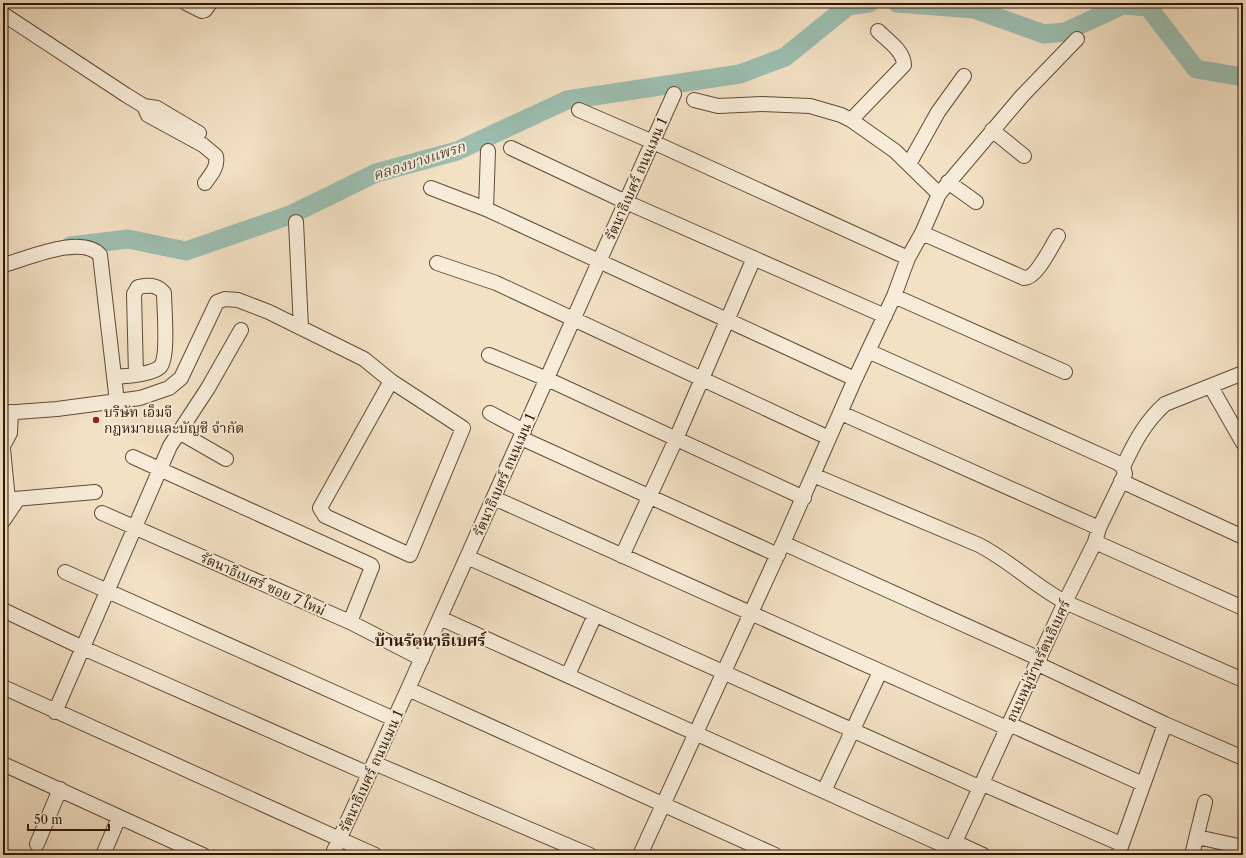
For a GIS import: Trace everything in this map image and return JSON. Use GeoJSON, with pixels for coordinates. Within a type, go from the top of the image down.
{"type":"FeatureCollection","features":[{"type":"Feature","properties":{"kind":"street"},"geometry":{"type":"LineString","coordinates":[[186,3],[202,11],[205,10],[210,3]]}},
{"type":"Feature","properties":{"kind":"street"},"geometry":{"type":"LineString","coordinates":[[3,14],[144,106],[157,108],[199,133]]}},
{"type":"Feature","properties":{"kind":"street"},"geometry":{"type":"LineString","coordinates":[[851,120],[904,65],[904,58],[901,54],[878,31]]}},
{"type":"Feature","properties":{"kind":"street"},"geometry":{"type":"LineString","coordinates":[[640,855],[804,498],[855,379],[894,296],[908,258],[922,233],[939,194],[992,130],[1077,39]]}},
{"type":"Feature","properties":{"kind":"street"},"geometry":{"type":"LineString","coordinates":[[909,164],[938,112],[964,76]]}},
{"type":"Feature","properties":{"kind":"street","name":"รัตนาธิเบศร์ ถนนเมน 1"},"geometry":{"type":"LineString","coordinates":[[332,855],[422,660],[674,94]]}},
{"type":"Feature","properties":{"kind":"street"},"geometry":{"type":"LineString","coordinates":[[694,100],[718,106],[762,104],[810,106],[841,115],[851,120],[895,151],[939,194]]}},
{"type":"Feature","properties":{"kind":"street"},"geometry":{"type":"LineString","coordinates":[[144,106],[148,115],[203,145],[216,156],[217,163],[215,168],[205,183]]}},
{"type":"Feature","properties":{"kind":"street"},"geometry":{"type":"LineString","coordinates":[[578,110],[653,142],[908,258]]}},
{"type":"Feature","properties":{"kind":"street"},"geometry":{"type":"LineString","coordinates":[[992,130],[1024,156]]}},
{"type":"Feature","properties":{"kind":"street"},"geometry":{"type":"LineString","coordinates":[[511,148],[626,202],[885,316]]}},
{"type":"Feature","properties":{"kind":"street"},"geometry":{"type":"LineString","coordinates":[[486,209],[488,151]]}},
{"type":"Feature","properties":{"kind":"street"},"geometry":{"type":"LineString","coordinates":[[948,182],[976,202]]}},
{"type":"Feature","properties":{"kind":"street"},"geometry":{"type":"LineString","coordinates":[[431,188],[486,209],[855,379]]}},
{"type":"Feature","properties":{"kind":"street"},"geometry":{"type":"LineString","coordinates":[[296,222],[301,328]]}},
{"type":"Feature","properties":{"kind":"street"},"geometry":{"type":"LineString","coordinates":[[922,233],[1024,278],[1032,277],[1058,236]]}},
{"type":"Feature","properties":{"kind":"street"},"geometry":{"type":"LineString","coordinates":[[3,265],[67,246],[81,246],[96,250],[100,255],[103,267],[117,402]]}},
{"type":"Feature","properties":{"kind":"street"},"geometry":{"type":"LineString","coordinates":[[622,556],[676,438],[754,258]]}},
{"type":"Feature","properties":{"kind":"street"},"geometry":{"type":"LineString","coordinates":[[437,263],[496,283],[829,438]]}},
{"type":"Feature","properties":{"kind":"street"},"geometry":{"type":"LineString","coordinates":[[114,377],[136,375],[159,368],[163,364],[165,352],[164,293],[156,286],[146,285],[138,287],[134,294],[136,375]]}},
{"type":"Feature","properties":{"kind":"street"},"geometry":{"type":"LineString","coordinates":[[894,296],[1065,372]]}},
{"type":"Feature","properties":{"kind":"street"},"geometry":{"type":"LineString","coordinates":[[3,521],[10,500],[3,447],[10,433],[7,413],[117,402],[140,398],[169,388],[181,378],[217,302],[225,299],[244,303],[269,312],[364,359],[391,381],[463,428],[410,555],[324,516],[320,508],[391,381]]}},
{"type":"Feature","properties":{"kind":"street"},"geometry":{"type":"LineString","coordinates":[[55,712],[108,592],[134,526],[160,470],[179,432],[208,388],[241,330]]}},
{"type":"Feature","properties":{"kind":"street"},"geometry":{"type":"LineString","coordinates":[[868,351],[1118,463],[1123,467]]}},
{"type":"Feature","properties":{"kind":"street"},"geometry":{"type":"LineString","coordinates":[[489,355],[547,379],[804,498]]}},
{"type":"Feature","properties":{"kind":"street","name":"ถนนหมู่บ้านรัตนธิเบศร์"},"geometry":{"type":"LineString","coordinates":[[952,849],[1039,662],[1065,602],[1095,542],[1099,528],[1125,474],[1123,467],[1138,435],[1155,413],[1176,399],[1211,387],[1243,373]]}},
{"type":"Feature","properties":{"kind":"street"},"geometry":{"type":"LineString","coordinates":[[1211,387],[1243,443]]}},
{"type":"Feature","properties":{"kind":"street"},"geometry":{"type":"LineString","coordinates":[[490,413],[522,434],[649,496],[780,549],[1039,662],[1165,724],[1243,758]]}},
{"type":"Feature","properties":{"kind":"street"},"geometry":{"type":"LineString","coordinates":[[841,413],[1099,528]]}},
{"type":"Feature","properties":{"kind":"street"},"geometry":{"type":"LineString","coordinates":[[179,432],[226,459]]}},
{"type":"Feature","properties":{"kind":"street"},"geometry":{"type":"LineString","coordinates":[[134,457],[371,565],[372,567],[350,622]]}},
{"type":"Feature","properties":{"kind":"street"},"geometry":{"type":"LineString","coordinates":[[814,475],[979,545],[998,555],[1043,589],[1065,602],[1243,680]]}},
{"type":"Feature","properties":{"kind":"street"},"geometry":{"type":"LineString","coordinates":[[1121,481],[1243,537]]}},
{"type":"Feature","properties":{"kind":"street"},"geometry":{"type":"LineString","coordinates":[[10,500],[95,492]]}},
{"type":"Feature","properties":{"kind":"street"},"geometry":{"type":"LineString","coordinates":[[494,498],[880,672],[1143,784]]}},
{"type":"Feature","properties":{"kind":"street","name":"รัตนาธิเบศร์ ซอย 7 ใหม่"},"geometry":{"type":"LineString","coordinates":[[102,513],[350,622],[422,660]]}},
{"type":"Feature","properties":{"kind":"street"},"geometry":{"type":"LineString","coordinates":[[1095,542],[1243,608]]}},
{"type":"Feature","properties":{"kind":"street"},"geometry":{"type":"LineString","coordinates":[[467,557],[852,731],[982,786],[1120,850],[1165,724]]}},
{"type":"Feature","properties":{"kind":"street"},"geometry":{"type":"LineString","coordinates":[[66,572],[394,719]]}},
{"type":"Feature","properties":{"kind":"street"},"geometry":{"type":"LineString","coordinates":[[3,610],[83,648],[372,768],[590,855]]}},
{"type":"Feature","properties":{"kind":"street"},"geometry":{"type":"LineString","coordinates":[[568,675],[595,615]]}},
{"type":"Feature","properties":{"kind":"street"},"geometry":{"type":"LineString","coordinates":[[440,618],[696,732],[952,849],[983,855]]}},
{"type":"Feature","properties":{"kind":"street"},"geometry":{"type":"LineString","coordinates":[[824,790],[880,672]]}},
{"type":"Feature","properties":{"kind":"street"},"geometry":{"type":"LineString","coordinates":[[3,688],[375,855]]}},
{"type":"Feature","properties":{"kind":"street"},"geometry":{"type":"LineString","coordinates":[[408,689],[775,855]]}},
{"type":"Feature","properties":{"kind":"street"},"geometry":{"type":"LineString","coordinates":[[3,764],[203,855]]}},
{"type":"Feature","properties":{"kind":"street"},"geometry":{"type":"LineString","coordinates":[[37,844],[60,790]]}},
{"type":"Feature","properties":{"kind":"street"},"geometry":{"type":"LineString","coordinates":[[1192,855],[1205,802]]}},
{"type":"Feature","properties":{"kind":"street"},"geometry":{"type":"LineString","coordinates":[[103,855],[119,817]]}},
{"type":"Feature","properties":{"kind":"street"},"geometry":{"type":"LineString","coordinates":[[1197,837],[1243,847]]}},
{"type":"Feature","properties":{"kind":"waterway","name":"คลองบางแพรก"},"geometry":{"type":"LineString","coordinates":[[70,246],[128,239],[186,251],[290,215],[376,173],[457,151],[567,100],[740,74],[785,57],[848,6],[869,3]]}},
{"type":"Feature","properties":{"kind":"waterway","name":"คลองบางแพรก"},"geometry":{"type":"LineString","coordinates":[[897,3],[974,9],[1044,34],[1065,32],[1123,5],[1148,7],[1196,69],[1243,77]]}},
{"type":"Feature","properties":{"kind":"place","name":"บริษัท เอ็มจี กฎหมายและบัญชี จำกัด"},"geometry":{"type":"Point","coordinates":[96,420]}},
{"type":"Feature","properties":{"kind":"district","name":"บ้านรัตนาธิเบศร์"},"geometry":{"type":"Point","coordinates":[430,640]}}]}
